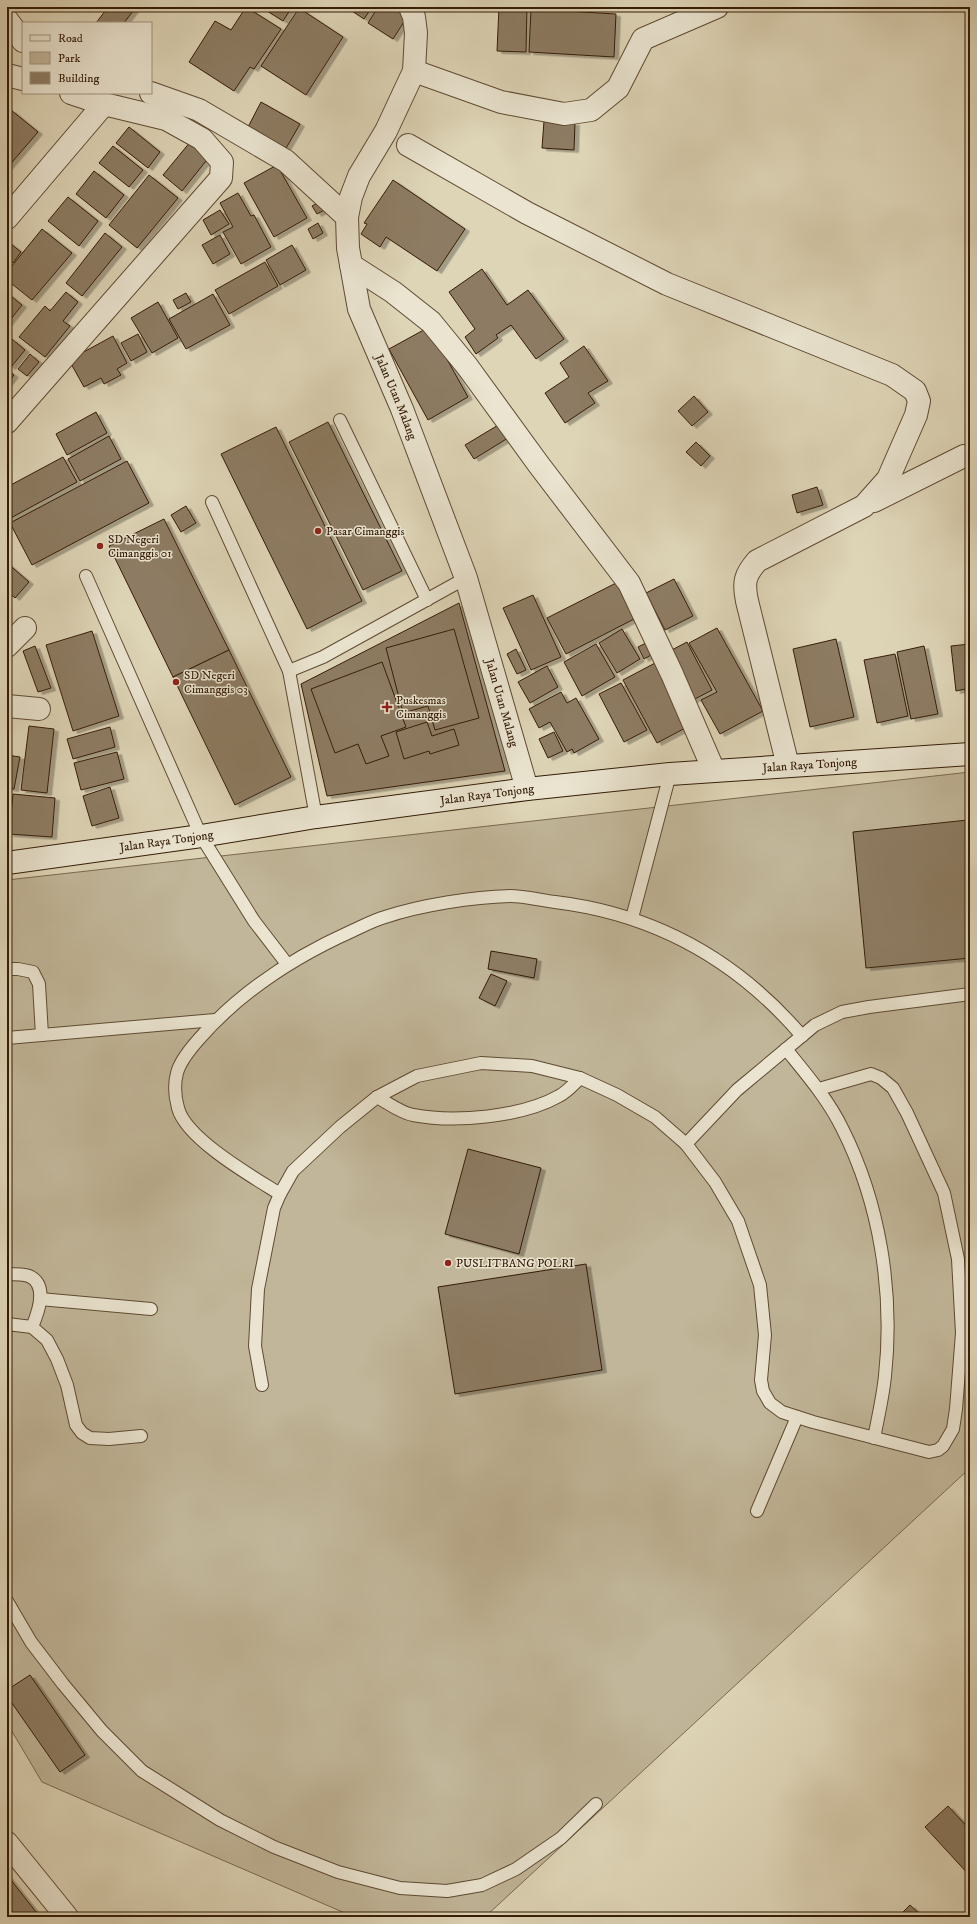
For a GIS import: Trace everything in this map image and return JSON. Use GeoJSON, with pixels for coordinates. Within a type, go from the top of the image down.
{"type":"FeatureCollection","features":[{"type":"Feature","properties":{"kind":"street","name":"Jalan Utan Malang"},"geometry":{"type":"LineString","coordinates":[[410,7],[414,17],[416,33],[414,71],[386,131],[360,176],[351,197],[347,217],[347,233],[351,265],[359,309],[402,409],[466,578],[527,789]]}},
{"type":"Feature","properties":{"kind":"street"},"geometry":{"type":"LineString","coordinates":[[414,71],[501,102],[564,114],[591,110],[618,88],[643,40],[716,7]]}},
{"type":"Feature","properties":{"kind":"street"},"geometry":{"type":"LineString","coordinates":[[7,20],[22,40]]}},
{"type":"Feature","properties":{"kind":"street"},"geometry":{"type":"LineString","coordinates":[[7,75],[22,79]]}},
{"type":"Feature","properties":{"kind":"street"},"geometry":{"type":"LineString","coordinates":[[152,93],[199,110],[286,161],[347,217]]}},
{"type":"Feature","properties":{"kind":"street"},"geometry":{"type":"LineString","coordinates":[[7,422],[221,178],[222,162],[202,139],[166,119],[104,104],[74,94]]}},
{"type":"Feature","properties":{"kind":"street"},"geometry":{"type":"LineString","coordinates":[[7,218],[104,104]]}},
{"type":"Feature","properties":{"kind":"street"},"geometry":{"type":"LineString","coordinates":[[408,145],[527,213],[667,284],[892,374],[915,390],[919,400],[916,415],[901,450],[888,479],[864,506]]}},
{"type":"Feature","properties":{"kind":"street"},"geometry":{"type":"LineString","coordinates":[[351,265],[392,292],[431,322],[467,366],[539,465],[629,583],[672,674],[714,771]]}},
{"type":"Feature","properties":{"kind":"street"},"geometry":{"type":"LineString","coordinates":[[788,766],[744,587],[747,573],[757,561],[964,456]]}},
{"type":"Feature","properties":{"kind":"street"},"geometry":{"type":"LineString","coordinates":[[7,646],[25,628]]}},
{"type":"Feature","properties":{"kind":"street"},"geometry":{"type":"LineString","coordinates":[[7,706],[39,709]]}},
{"type":"Feature","properties":{"kind":"street","name":"Jalan Raya Tonjong"},"geometry":{"type":"LineString","coordinates":[[7,863],[201,836],[316,817],[527,789],[670,774],[970,754]]}},
{"type":"Feature","properties":{"kind":"street"},"geometry":{"type":"LineString","coordinates":[[7,1843],[67,1917]]}},
{"type":"Feature","properties":{"kind":"lane"},"geometry":{"type":"LineString","coordinates":[[340,420],[427,600]]}},
{"type":"Feature","properties":{"kind":"lane"},"geometry":{"type":"LineString","coordinates":[[212,502],[289,671],[316,817]]}},
{"type":"Feature","properties":{"kind":"lane"},"geometry":{"type":"LineString","coordinates":[[86,576],[201,836],[254,920],[287,964]]}},
{"type":"Feature","properties":{"kind":"lane"},"geometry":{"type":"LineString","coordinates":[[289,671],[324,657],[466,578]]}},
{"type":"Feature","properties":{"kind":"lane"},"geometry":{"type":"LineString","coordinates":[[632,918],[670,774]]}},
{"type":"Feature","properties":{"kind":"lane"},"geometry":{"type":"LineString","coordinates":[[280,1194],[244,1171],[202,1140],[185,1122],[178,1110],[175,1089],[177,1070],[191,1047],[215,1020],[266,978],[287,964],[330,942],[385,917],[444,903],[511,896],[574,904],[632,918],[692,945],[727,966],[756,988],[785,1016],[802,1036]]}},
{"type":"Feature","properties":{"kind":"lane"},"geometry":{"type":"LineString","coordinates":[[7,970],[18,969],[33,972],[39,984],[42,1035]]}},
{"type":"Feature","properties":{"kind":"lane"},"geometry":{"type":"LineString","coordinates":[[686,1144],[738,1090],[815,1025],[842,1012],[970,994]]}},
{"type":"Feature","properties":{"kind":"lane"},"geometry":{"type":"LineString","coordinates":[[7,1038],[215,1020]]}},
{"type":"Feature","properties":{"kind":"lane"},"geometry":{"type":"LineString","coordinates":[[786,1049],[819,1089],[842,1127],[864,1179],[878,1235],[885,1281],[887,1335],[885,1376],[874,1438]]}},
{"type":"Feature","properties":{"kind":"lane"},"geometry":{"type":"LineString","coordinates":[[262,1385],[255,1346],[258,1289],[274,1208],[293,1171],[340,1127],[377,1097],[417,1076],[481,1063],[532,1066],[580,1078],[617,1095],[655,1117],[686,1144],[715,1182],[738,1221],[760,1285],[765,1335],[761,1380],[763,1391],[770,1403],[782,1412],[797,1417],[929,1452],[938,1450],[943,1446],[953,1429],[962,1333],[958,1259],[944,1193],[907,1113],[893,1088],[881,1078],[870,1074],[819,1089]]}},
{"type":"Feature","properties":{"kind":"lane"},"geometry":{"type":"LineString","coordinates":[[377,1097],[411,1115],[447,1118],[502,1116],[541,1105],[561,1095],[580,1078]]}},
{"type":"Feature","properties":{"kind":"lane"},"geometry":{"type":"LineString","coordinates":[[7,1274],[29,1276],[37,1283],[40,1290],[40,1300],[38,1313],[32,1327]]}},
{"type":"Feature","properties":{"kind":"lane"},"geometry":{"type":"LineString","coordinates":[[40,1300],[151,1309]]}},
{"type":"Feature","properties":{"kind":"lane"},"geometry":{"type":"LineString","coordinates":[[7,1324],[32,1327],[46,1340],[57,1359],[67,1385],[76,1425],[82,1433],[90,1438],[109,1439],[141,1436]]}},
{"type":"Feature","properties":{"kind":"lane"},"geometry":{"type":"LineString","coordinates":[[758,1511],[797,1417]]}},
{"type":"Feature","properties":{"kind":"lane"},"geometry":{"type":"LineString","coordinates":[[7,1601],[31,1642],[63,1684],[102,1731],[142,1770],[220,1820],[274,1847],[338,1872],[400,1888],[447,1892],[482,1885],[516,1869],[561,1838],[596,1804]]}},
{"type":"Feature","properties":{"kind":"green space"},"geometry":{"type":"Polygon","coordinates":[[[970,772],[970,1468],[485,1917],[354,1917],[42,1782],[7,1723],[7,880],[970,772]]]}},
{"type":"Feature","properties":{"kind":"building"},"geometry":{"type":"Polygon","coordinates":[[[108,7],[136,7],[125,22],[97,22],[108,7]]]}},
{"type":"Feature","properties":{"kind":"building"},"geometry":{"type":"Polygon","coordinates":[[[246,7],[281,29],[254,69],[250,67],[234,91],[189,62],[215,21],[231,30],[246,7]]]}},
{"type":"Feature","properties":{"kind":"building"},"geometry":{"type":"Polygon","coordinates":[[[270,7],[292,7],[283,21],[267,11],[270,7]]]}},
{"type":"Feature","properties":{"kind":"building"},"geometry":{"type":"Polygon","coordinates":[[[346,7],[372,7],[364,19],[346,7]]]}},
{"type":"Feature","properties":{"kind":"building"},"geometry":{"type":"Polygon","coordinates":[[[378,7],[398,7],[409,14],[393,39],[368,23],[378,7]]]}},
{"type":"Feature","properties":{"kind":"building"},"geometry":{"type":"Polygon","coordinates":[[[499,7],[527,7],[526,52],[497,51],[499,7]]]}},
{"type":"Feature","properties":{"kind":"building"},"geometry":{"type":"Polygon","coordinates":[[[299,8],[343,37],[306,95],[261,66],[299,8]]]}},
{"type":"Feature","properties":{"kind":"building"},"geometry":{"type":"Polygon","coordinates":[[[531,9],[616,14],[614,57],[529,52],[531,9]]]}},
{"type":"Feature","properties":{"kind":"building"},"geometry":{"type":"Polygon","coordinates":[[[261,102],[300,124],[285,150],[247,129],[261,102]]]}},
{"type":"Feature","properties":{"kind":"building"},"geometry":{"type":"Polygon","coordinates":[[[11,110],[38,132],[7,168],[7,114],[11,110]]]}},
{"type":"Feature","properties":{"kind":"building"},"geometry":{"type":"Polygon","coordinates":[[[544,121],[575,123],[574,150],[542,148],[544,121]]]}},
{"type":"Feature","properties":{"kind":"building"},"geometry":{"type":"Polygon","coordinates":[[[129,127],[160,152],[148,168],[116,143],[129,127]]]}},
{"type":"Feature","properties":{"kind":"building"},"geometry":{"type":"Polygon","coordinates":[[[191,141],[210,156],[182,191],[163,175],[191,141]]]}},
{"type":"Feature","properties":{"kind":"building"},"geometry":{"type":"Polygon","coordinates":[[[113,146],[143,170],[129,187],[99,163],[113,146]]]}},
{"type":"Feature","properties":{"kind":"building"},"geometry":{"type":"Polygon","coordinates":[[[277,165],[307,218],[274,237],[244,183],[277,165]]]}},
{"type":"Feature","properties":{"kind":"building"},"geometry":{"type":"Polygon","coordinates":[[[94,171],[124,195],[106,218],[76,194],[94,171]]]}},
{"type":"Feature","properties":{"kind":"building"},"geometry":{"type":"Polygon","coordinates":[[[149,175],[178,198],[137,248],[109,225],[149,175]]]}},
{"type":"Feature","properties":{"kind":"building"},"geometry":{"type":"Polygon","coordinates":[[[393,180],[465,229],[437,271],[386,237],[380,247],[361,234],[367,224],[364,223],[393,180]]]}},
{"type":"Feature","properties":{"kind":"building"},"geometry":{"type":"Polygon","coordinates":[[[238,193],[251,216],[254,215],[271,247],[241,264],[223,232],[233,227],[220,203],[238,193]]]}},
{"type":"Feature","properties":{"kind":"building"},"geometry":{"type":"Polygon","coordinates":[[[68,197],[98,221],[79,246],[48,221],[68,197]]]}},
{"type":"Feature","properties":{"kind":"building"},"geometry":{"type":"Polygon","coordinates":[[[323,200],[328,208],[317,214],[312,206],[323,200]]]}},
{"type":"Feature","properties":{"kind":"building"},"geometry":{"type":"Polygon","coordinates":[[[220,210],[229,224],[211,235],[203,220],[220,210]]]}},
{"type":"Feature","properties":{"kind":"building"},"geometry":{"type":"Polygon","coordinates":[[[318,223],[323,233],[313,239],[308,229],[318,223]]]}},
{"type":"Feature","properties":{"kind":"building"},"geometry":{"type":"Polygon","coordinates":[[[42,229],[72,253],[32,300],[7,280],[7,272],[42,229]]]}},
{"type":"Feature","properties":{"kind":"building"},"geometry":{"type":"Polygon","coordinates":[[[105,233],[122,247],[82,296],[66,283],[105,233]]]}},
{"type":"Feature","properties":{"kind":"building"},"geometry":{"type":"Polygon","coordinates":[[[220,235],[230,254],[213,264],[202,245],[220,235]]]}},
{"type":"Feature","properties":{"kind":"building"},"geometry":{"type":"Polygon","coordinates":[[[7,241],[21,252],[13,263],[7,258],[7,241]]]}},
{"type":"Feature","properties":{"kind":"building"},"geometry":{"type":"Polygon","coordinates":[[[292,245],[306,270],[280,285],[266,260],[292,245]]]}},
{"type":"Feature","properties":{"kind":"building"},"geometry":{"type":"Polygon","coordinates":[[[265,262],[278,286],[229,314],[215,290],[265,262]]]}},
{"type":"Feature","properties":{"kind":"building"},"geometry":{"type":"Polygon","coordinates":[[[482,269],[507,305],[528,290],[564,339],[536,359],[511,325],[496,335],[498,338],[476,354],[465,337],[475,329],[449,292],[482,269]]]}},
{"type":"Feature","properties":{"kind":"building"},"geometry":{"type":"Polygon","coordinates":[[[66,292],[78,302],[63,321],[70,326],[45,357],[19,337],[45,306],[50,311],[66,292]]]}},
{"type":"Feature","properties":{"kind":"building"},"geometry":{"type":"Polygon","coordinates":[[[7,293],[22,305],[7,324],[7,293]]]}},
{"type":"Feature","properties":{"kind":"building"},"geometry":{"type":"Polygon","coordinates":[[[186,293],[191,302],[178,309],[173,300],[186,293]]]}},
{"type":"Feature","properties":{"kind":"building"},"geometry":{"type":"Polygon","coordinates":[[[213,294],[230,325],[186,349],[169,319],[213,294]]]}},
{"type":"Feature","properties":{"kind":"building"},"geometry":{"type":"Polygon","coordinates":[[[158,302],[178,338],[152,353],[131,318],[158,302]]]}},
{"type":"Feature","properties":{"kind":"building"},"geometry":{"type":"Polygon","coordinates":[[[429,327],[468,397],[428,420],[389,349],[429,327]]]}},
{"type":"Feature","properties":{"kind":"building"},"geometry":{"type":"Polygon","coordinates":[[[138,334],[147,352],[131,361],[121,343],[138,334]]]}},
{"type":"Feature","properties":{"kind":"building"},"geometry":{"type":"Polygon","coordinates":[[[113,336],[127,363],[117,369],[121,375],[104,384],[101,378],[84,387],[69,360],[113,336]]]}},
{"type":"Feature","properties":{"kind":"building"},"geometry":{"type":"Polygon","coordinates":[[[12,339],[25,350],[11,367],[7,364],[7,345],[12,339]]]}},
{"type":"Feature","properties":{"kind":"building"},"geometry":{"type":"Polygon","coordinates":[[[584,346],[608,381],[588,393],[595,403],[565,423],[545,393],[569,377],[560,363],[584,346]]]}},
{"type":"Feature","properties":{"kind":"building"},"geometry":{"type":"Polygon","coordinates":[[[30,354],[39,362],[27,376],[18,369],[30,354]]]}},
{"type":"Feature","properties":{"kind":"building"},"geometry":{"type":"Polygon","coordinates":[[[7,370],[14,375],[7,384],[7,370]]]}},
{"type":"Feature","properties":{"kind":"building"},"geometry":{"type":"Polygon","coordinates":[[[694,396],[708,412],[692,426],[678,411],[694,396]]]}},
{"type":"Feature","properties":{"kind":"building"},"geometry":{"type":"Polygon","coordinates":[[[96,412],[107,433],[67,455],[56,434],[96,412]]]}},
{"type":"Feature","properties":{"kind":"building"},"geometry":{"type":"Polygon","coordinates":[[[328,422],[402,571],[363,590],[289,442],[328,422]]]}},
{"type":"Feature","properties":{"kind":"building"},"geometry":{"type":"Polygon","coordinates":[[[500,424],[508,438],[474,459],[465,445],[500,424]]]}},
{"type":"Feature","properties":{"kind":"building"},"geometry":{"type":"Polygon","coordinates":[[[276,427],[362,601],[307,629],[221,454],[276,427]]]}},
{"type":"Feature","properties":{"kind":"building"},"geometry":{"type":"Polygon","coordinates":[[[109,436],[121,459],[80,481],[68,459],[109,436]]]}},
{"type":"Feature","properties":{"kind":"building"},"geometry":{"type":"Polygon","coordinates":[[[696,442],[710,456],[701,466],[686,452],[696,442]]]}},
{"type":"Feature","properties":{"kind":"building"},"geometry":{"type":"Polygon","coordinates":[[[63,457],[77,482],[7,520],[7,487],[63,457]]]}},
{"type":"Feature","properties":{"kind":"building"},"geometry":{"type":"Polygon","coordinates":[[[127,461],[149,503],[32,565],[10,523],[127,461]]]}},
{"type":"Feature","properties":{"kind":"building"},"geometry":{"type":"Polygon","coordinates":[[[817,487],[823,505],[797,513],[792,495],[817,487]]]}},
{"type":"Feature","properties":{"kind":"building"},"geometry":{"type":"Polygon","coordinates":[[[186,506],[196,523],[181,532],[171,515],[186,506]]]}},
{"type":"Feature","properties":{"kind":"building"},"geometry":{"type":"Polygon","coordinates":[[[164,519],[229,650],[173,677],[109,546],[164,519]]]}},
{"type":"Feature","properties":{"kind":"building"},"geometry":{"type":"Polygon","coordinates":[[[7,563],[29,582],[15,598],[7,591],[7,563]]]}},
{"type":"Feature","properties":{"kind":"building"},"geometry":{"type":"Polygon","coordinates":[[[674,579],[693,616],[665,630],[646,593],[674,579]]]}},
{"type":"Feature","properties":{"kind":"building"},"geometry":{"type":"Polygon","coordinates":[[[620,581],[638,617],[566,654],[547,618],[620,581]]]}},
{"type":"Feature","properties":{"kind":"building"},"geometry":{"type":"Polygon","coordinates":[[[533,595],[561,657],[531,670],[503,608],[533,595]]]}},
{"type":"Feature","properties":{"kind":"building"},"geometry":{"type":"Polygon","coordinates":[[[459,603],[505,771],[327,796],[301,684],[459,603]]]}},
{"type":"Feature","properties":{"kind":"building"},"geometry":{"type":"Polygon","coordinates":[[[717,628],[763,711],[720,734],[701,700],[717,692],[689,643],[717,628]]]}},
{"type":"Feature","properties":{"kind":"building"},"geometry":{"type":"Polygon","coordinates":[[[454,629],[479,718],[435,730],[428,706],[403,713],[386,648],[454,629]]]}},
{"type":"Feature","properties":{"kind":"building"},"geometry":{"type":"Polygon","coordinates":[[[622,629],[640,659],[617,673],[599,643],[622,629]]]}},
{"type":"Feature","properties":{"kind":"building"},"geometry":{"type":"Polygon","coordinates":[[[92,631],[119,716],[73,731],[46,645],[92,631]]]}},
{"type":"Feature","properties":{"kind":"building"},"geometry":{"type":"Polygon","coordinates":[[[836,639],[854,717],[810,727],[793,649],[836,639]]]}},
{"type":"Feature","properties":{"kind":"building"},"geometry":{"type":"Polygon","coordinates":[[[652,640],[658,651],[644,659],[638,647],[652,640]]]}},
{"type":"Feature","properties":{"kind":"building"},"geometry":{"type":"Polygon","coordinates":[[[687,642],[712,690],[693,700],[668,652],[687,642]]]}},
{"type":"Feature","properties":{"kind":"building"},"geometry":{"type":"Polygon","coordinates":[[[596,644],[615,677],[582,696],[564,662],[596,644]]]}},
{"type":"Feature","properties":{"kind":"building"},"geometry":{"type":"Polygon","coordinates":[[[970,644],[970,709],[968,709],[965,689],[956,691],[951,646],[970,644]]]}},
{"type":"Feature","properties":{"kind":"building"},"geometry":{"type":"Polygon","coordinates":[[[35,646],[51,688],[38,692],[23,651],[35,646]]]}},
{"type":"Feature","properties":{"kind":"building"},"geometry":{"type":"Polygon","coordinates":[[[924,646],[938,714],[911,719],[897,652],[924,646]]]}},
{"type":"Feature","properties":{"kind":"building"},"geometry":{"type":"Polygon","coordinates":[[[516,649],[526,670],[517,674],[507,654],[516,649]]]}},
{"type":"Feature","properties":{"kind":"building"},"geometry":{"type":"Polygon","coordinates":[[[229,650],[291,777],[235,805],[173,677],[229,650]]]}},
{"type":"Feature","properties":{"kind":"building"},"geometry":{"type":"Polygon","coordinates":[[[895,654],[908,716],[877,723],[864,660],[895,654]]]}},
{"type":"Feature","properties":{"kind":"building"},"geometry":{"type":"Polygon","coordinates":[[[382,662],[406,727],[381,736],[389,756],[366,764],[358,744],[335,753],[311,689],[382,662]]]}},
{"type":"Feature","properties":{"kind":"building"},"geometry":{"type":"Polygon","coordinates":[[[657,662],[691,725],[657,743],[623,680],[657,662]]]}},
{"type":"Feature","properties":{"kind":"building"},"geometry":{"type":"Polygon","coordinates":[[[547,666],[558,687],[530,703],[518,682],[547,666]]]}},
{"type":"Feature","properties":{"kind":"building"},"geometry":{"type":"Polygon","coordinates":[[[621,683],[647,730],[624,742],[599,694],[621,683]]]}},
{"type":"Feature","properties":{"kind":"building"},"geometry":{"type":"Polygon","coordinates":[[[561,692],[567,703],[576,698],[599,739],[574,753],[572,749],[567,752],[550,722],[539,728],[529,709],[561,692]]]}},
{"type":"Feature","properties":{"kind":"building"},"geometry":{"type":"Polygon","coordinates":[[[427,722],[432,736],[454,729],[459,745],[430,754],[429,751],[404,759],[396,732],[427,722]]]}},
{"type":"Feature","properties":{"kind":"building"},"geometry":{"type":"Polygon","coordinates":[[[29,726],[54,729],[47,793],[21,790],[29,726]]]}},
{"type":"Feature","properties":{"kind":"building"},"geometry":{"type":"Polygon","coordinates":[[[110,727],[115,747],[73,759],[67,739],[110,727]]]}},
{"type":"Feature","properties":{"kind":"building"},"geometry":{"type":"Polygon","coordinates":[[[554,732],[563,751],[548,758],[539,739],[554,732]]]}},
{"type":"Feature","properties":{"kind":"building"},"geometry":{"type":"Polygon","coordinates":[[[117,752],[124,779],[81,790],[74,763],[117,752]]]}},
{"type":"Feature","properties":{"kind":"building"},"geometry":{"type":"Polygon","coordinates":[[[7,755],[20,757],[14,789],[7,788],[7,755]]]}},
{"type":"Feature","properties":{"kind":"building"},"geometry":{"type":"Polygon","coordinates":[[[110,787],[119,818],[92,826],[83,796],[110,787]]]}},
{"type":"Feature","properties":{"kind":"building"},"geometry":{"type":"Polygon","coordinates":[[[13,794],[55,798],[52,837],[9,834],[13,794]]]}},
{"type":"Feature","properties":{"kind":"building"},"geometry":{"type":"Polygon","coordinates":[[[7,801],[11,802],[7,817],[7,801]]]}},
{"type":"Feature","properties":{"kind":"building"},"geometry":{"type":"Polygon","coordinates":[[[968,820],[970,836],[970,958],[866,968],[853,832],[968,820]]]}},
{"type":"Feature","properties":{"kind":"building"},"geometry":{"type":"Polygon","coordinates":[[[491,951],[537,959],[534,978],[488,969],[491,951]]]}},
{"type":"Feature","properties":{"kind":"building"},"geometry":{"type":"Polygon","coordinates":[[[491,974],[507,981],[495,1006],[479,998],[491,974]]]}},
{"type":"Feature","properties":{"kind":"building"},"geometry":{"type":"Polygon","coordinates":[[[468,1149],[541,1168],[519,1254],[445,1234],[468,1149]]]}},
{"type":"Feature","properties":{"kind":"building"},"geometry":{"type":"Polygon","coordinates":[[[586,1264],[602,1370],[455,1394],[438,1287],[586,1264]]]}},
{"type":"Feature","properties":{"kind":"building"},"geometry":{"type":"Polygon","coordinates":[[[30,1675],[85,1755],[60,1772],[7,1696],[7,1690],[30,1675]]]}},
{"type":"Feature","properties":{"kind":"building"},"geometry":{"type":"Polygon","coordinates":[[[948,1806],[970,1830],[970,1876],[925,1827],[948,1806]]]}},
{"type":"Feature","properties":{"kind":"building"},"geometry":{"type":"Polygon","coordinates":[[[7,1875],[40,1917],[7,1917],[7,1875]]]}},
{"type":"Feature","properties":{"kind":"building"},"geometry":{"type":"Polygon","coordinates":[[[910,1905],[923,1917],[898,1917],[910,1905]]]}},
{"type":"Feature","properties":{"kind":"place","name":"Pasar Cimanggis"},"geometry":{"type":"Point","coordinates":[318,531]}},
{"type":"Feature","properties":{"kind":"place","name":"SD Negeri Cimanggis 01"},"geometry":{"type":"Point","coordinates":[100,546]}},
{"type":"Feature","properties":{"kind":"place","name":"SD Negeri Cimanggis 03"},"geometry":{"type":"Point","coordinates":[176,682]}},
{"type":"Feature","properties":{"kind":"place","name":"Puskesmas Cimanggis"},"geometry":{"type":"Point","coordinates":[387,707]}},
{"type":"Feature","properties":{"kind":"place","name":"PUSLITBANG POLRI"},"geometry":{"type":"Point","coordinates":[448,1263]}}]}
